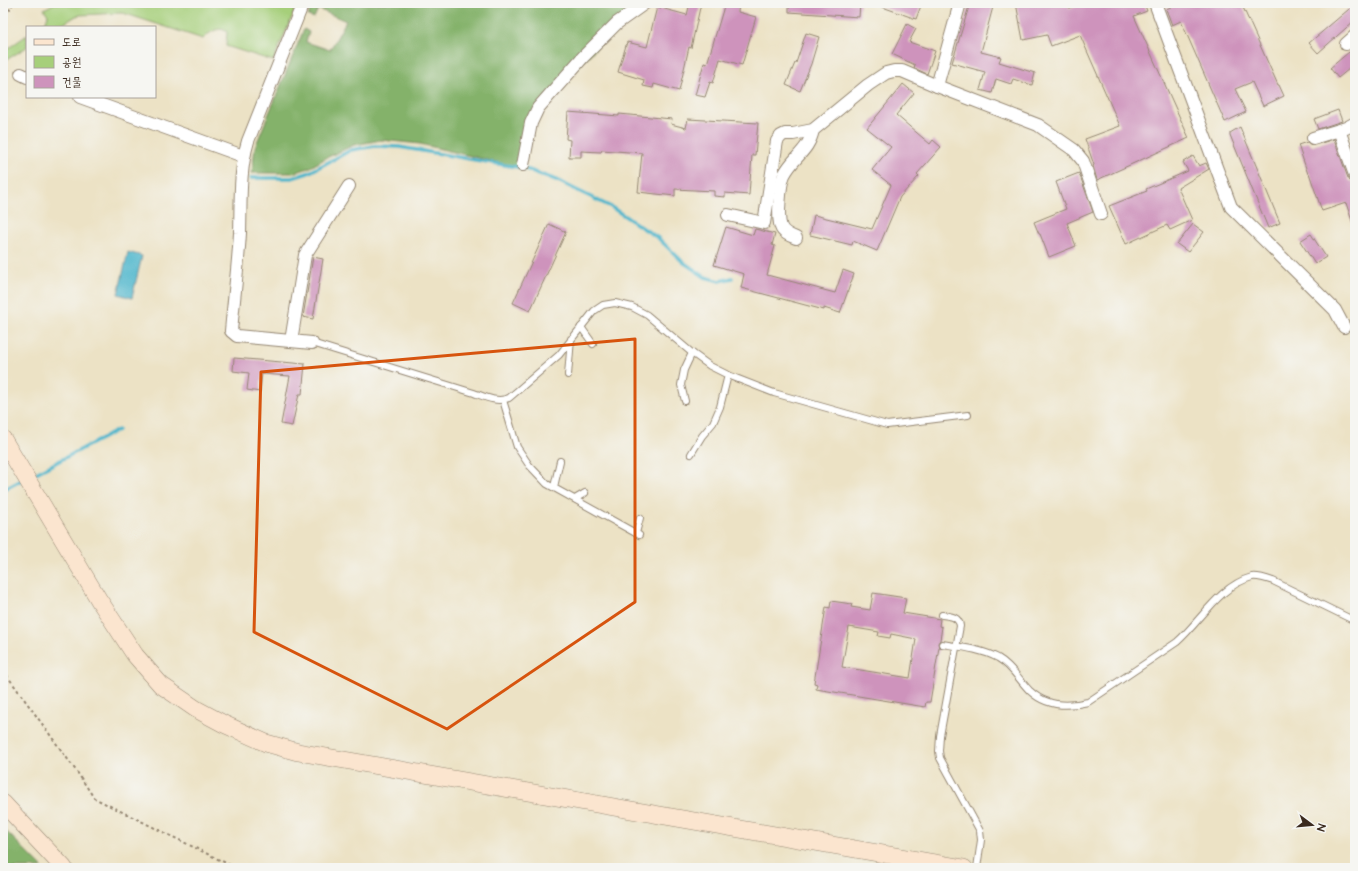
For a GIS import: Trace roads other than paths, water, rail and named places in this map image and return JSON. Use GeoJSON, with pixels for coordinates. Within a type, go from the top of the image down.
{"type":"FeatureCollection","features":[{"type":"Feature","properties":{"kind":"street"},"geometry":{"type":"LineString","coordinates":[[303,3],[243,156],[240,233],[231,331],[237,336],[312,344]]}},
{"type":"Feature","properties":{"kind":"street"},"geometry":{"type":"LineString","coordinates":[[523,165],[531,123],[538,108],[583,57],[617,23],[645,3]]}},
{"type":"Feature","properties":{"kind":"street"},"geometry":{"type":"LineString","coordinates":[[937,86],[960,3]]}},
{"type":"Feature","properties":{"kind":"street"},"geometry":{"type":"LineString","coordinates":[[1155,3],[1231,207],[1335,310],[1344,326]]}},
{"type":"Feature","properties":{"kind":"street"},"geometry":{"type":"LineString","coordinates":[[728,215],[764,223],[780,136],[813,130],[868,85],[886,73],[894,71],[902,72],[1038,125],[1074,150],[1083,161],[1102,214]]}},
{"type":"Feature","properties":{"kind":"street"},"geometry":{"type":"LineString","coordinates":[[83,98],[243,156]]}},
{"type":"Feature","properties":{"kind":"street"},"geometry":{"type":"LineString","coordinates":[[1313,138],[1339,130],[1355,123]]}},
{"type":"Feature","properties":{"kind":"street"},"geometry":{"type":"LineString","coordinates":[[796,238],[789,235],[781,228],[780,201],[782,180],[790,166],[808,145],[813,130]]}},
{"type":"Feature","properties":{"kind":"street"},"geometry":{"type":"LineString","coordinates":[[1339,130],[1355,175]]}},
{"type":"Feature","properties":{"kind":"street"},"geometry":{"type":"LineString","coordinates":[[291,341],[305,255],[349,186]]}},
{"type":"Feature","properties":{"kind":"street"},"geometry":{"type":"LineString","coordinates":[[3,439],[99,600],[135,655],[161,685],[196,709],[224,724],[266,743],[298,752],[964,868]]}},
{"type":"Feature","properties":{"kind":"street"},"geometry":{"type":"LineString","coordinates":[[3,803],[64,868]]}},
{"type":"Feature","properties":{"kind":"lane"},"geometry":{"type":"LineString","coordinates":[[312,344],[481,396],[503,400],[509,398],[559,355],[594,311],[603,305],[615,303],[632,307],[647,315],[692,353],[710,366],[728,376],[781,395],[887,425],[968,415]]}},
{"type":"Feature","properties":{"kind":"lane"},"geometry":{"type":"LineString","coordinates":[[581,327],[593,344]]}},
{"type":"Feature","properties":{"kind":"lane"},"geometry":{"type":"LineString","coordinates":[[568,375],[571,340]]}},
{"type":"Feature","properties":{"kind":"lane"},"geometry":{"type":"LineString","coordinates":[[685,401],[681,385],[684,370],[692,353]]}},
{"type":"Feature","properties":{"kind":"lane"},"geometry":{"type":"LineString","coordinates":[[691,454],[702,436],[713,423],[720,407],[728,376]]}},
{"type":"Feature","properties":{"kind":"lane"},"geometry":{"type":"LineString","coordinates":[[503,400],[517,447],[529,465],[547,484],[638,534],[640,518]]}},
{"type":"Feature","properties":{"kind":"lane"},"geometry":{"type":"LineString","coordinates":[[554,487],[560,461]]}},
{"type":"Feature","properties":{"kind":"lane"},"geometry":{"type":"LineString","coordinates":[[575,499],[585,493]]}},
{"type":"Feature","properties":{"kind":"lane"},"geometry":{"type":"LineString","coordinates":[[942,644],[982,652],[998,658],[1010,668],[1037,697],[1061,705],[1075,706],[1088,702],[1177,642],[1187,633],[1222,593],[1252,577],[1273,580],[1355,621]]}},
{"type":"Feature","properties":{"kind":"lane"},"geometry":{"type":"LineString","coordinates":[[942,614],[957,619],[960,622],[940,736],[939,751],[940,758],[980,831],[981,840],[977,868]]}},
{"type":"Feature","properties":{"kind":"water"},"geometry":{"type":"Polygon","coordinates":[[[128,252],[142,256],[132,298],[118,294],[128,252]]]}},
{"type":"Feature","properties":{"kind":"waterway"},"geometry":{"type":"LineString","coordinates":[[251,178],[292,178],[308,173],[351,150],[375,146],[399,147],[523,168],[556,180],[611,207],[658,238],[683,262],[705,277],[720,281],[732,278]]}},
{"type":"Feature","properties":{"kind":"waterway"},"geometry":{"type":"LineString","coordinates":[[36,473],[118,430]]}},
{"type":"Feature","properties":{"kind":"waterway"},"geometry":{"type":"LineString","coordinates":[[3,490],[20,481]]}}]}
